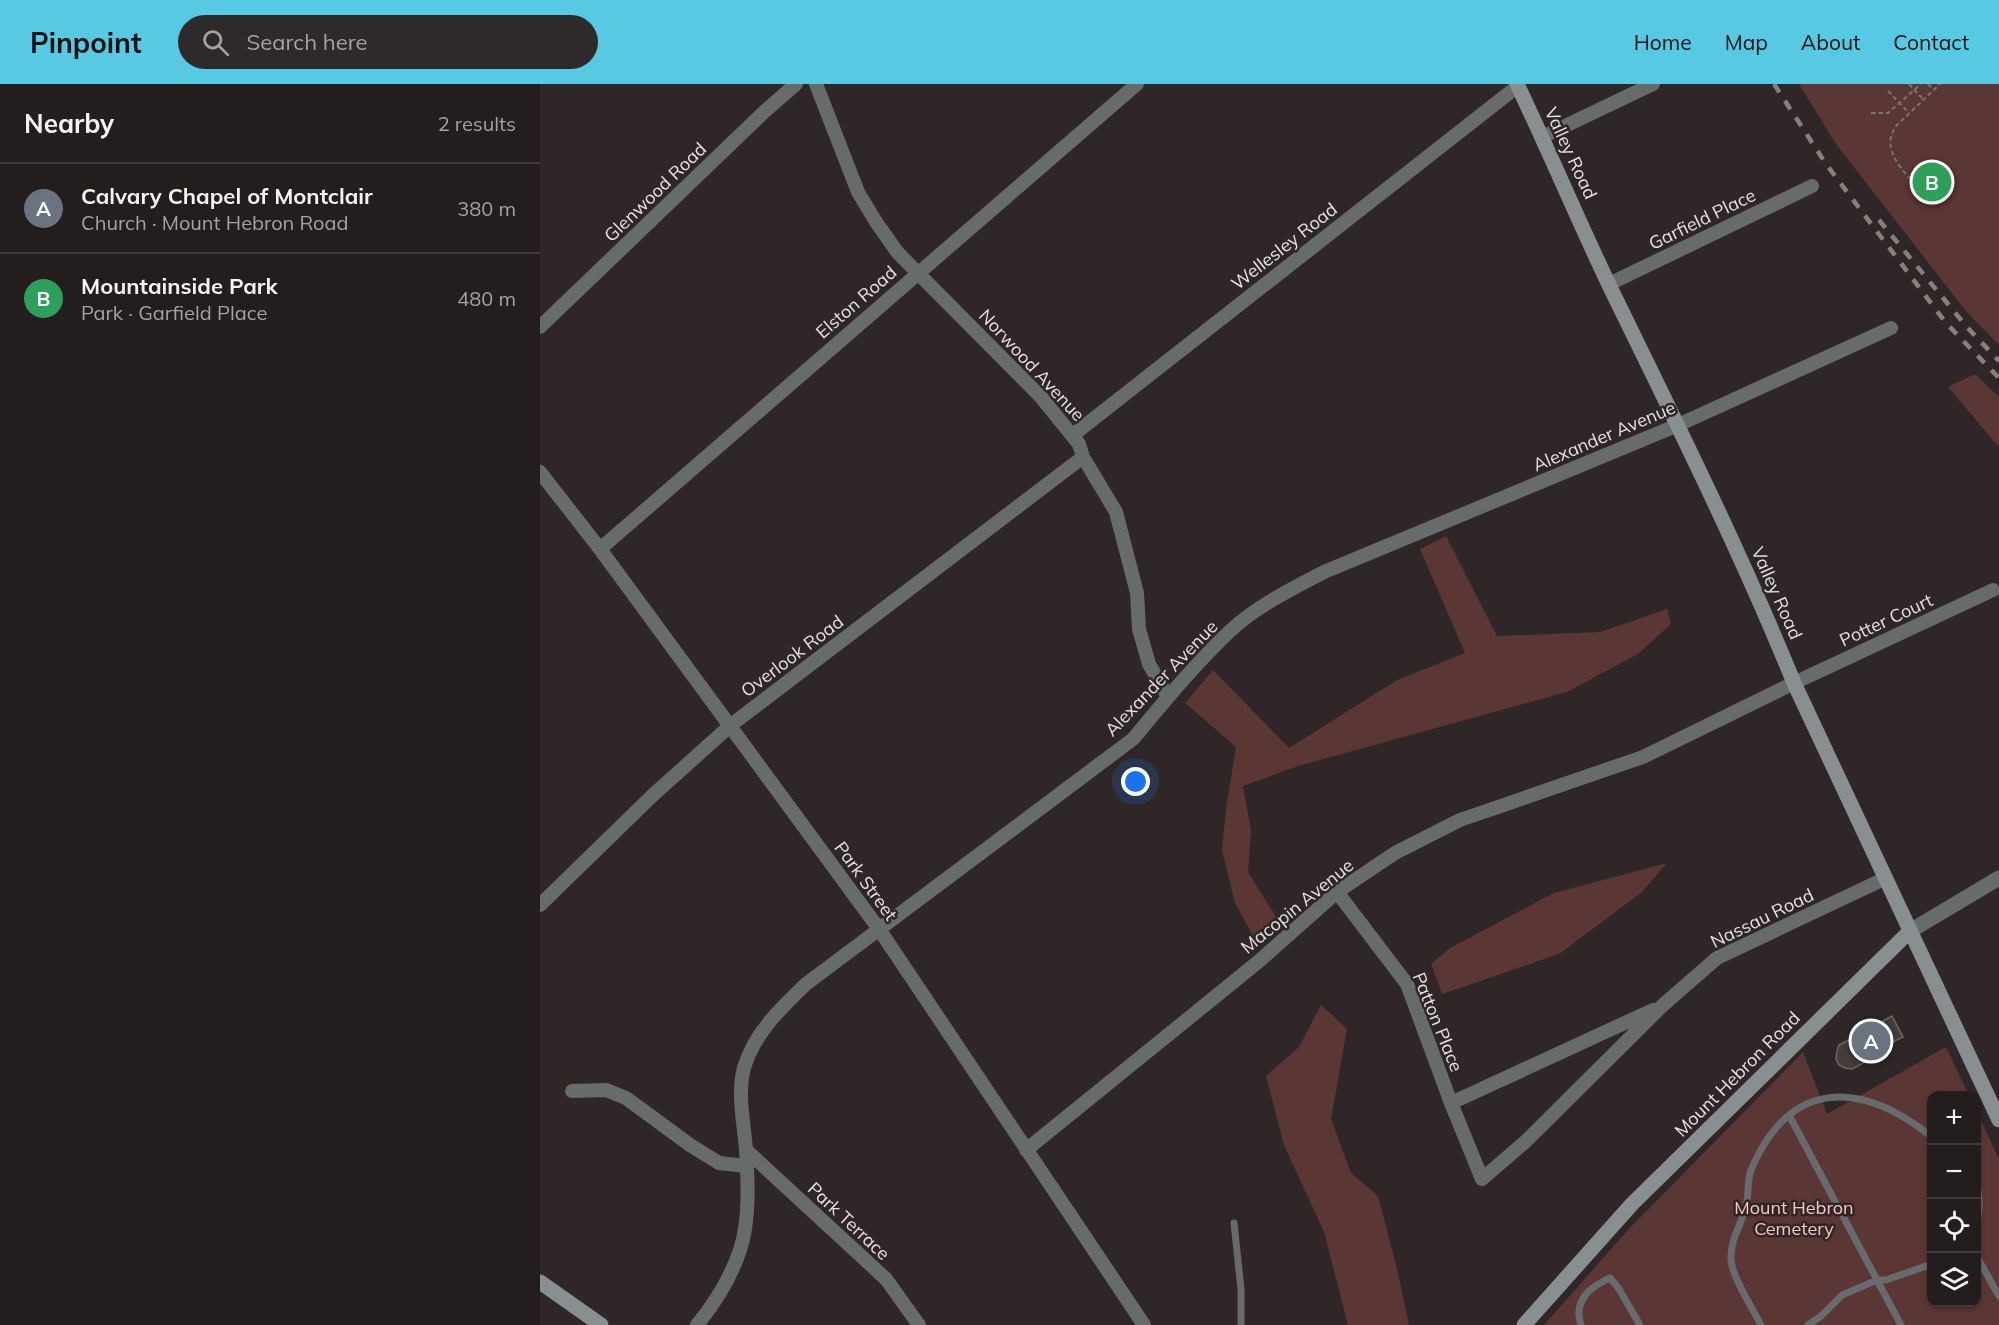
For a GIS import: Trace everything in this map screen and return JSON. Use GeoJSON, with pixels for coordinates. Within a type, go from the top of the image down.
{"type":"FeatureCollection","features":[{"type":"Feature","properties":{"kind":"main road","name":"Valley Road"},"geometry":{"type":"LineString","coordinates":[[1518,85],[1609,284],[1766,614],[1794,683],[1999,1120]]}},
{"type":"Feature","properties":{"kind":"main road","name":"Mount Hebron Road"},"geometry":{"type":"LineString","coordinates":[[1524,1325],[1632,1204],[1910,932]]}},
{"type":"Feature","properties":{"kind":"main road"},"geometry":{"type":"LineString","coordinates":[[540,1282],[601,1325]]}},
{"type":"Feature","properties":{"kind":"street","name":"Glenwood Road"},"geometry":{"type":"LineString","coordinates":[[540,327],[755,120],[796,84]]}},
{"type":"Feature","properties":{"kind":"street","name":"Norwood Avenue"},"geometry":{"type":"LineString","coordinates":[[816,84],[858,192],[898,253],[1041,397],[1073,435],[1083,458],[1116,512],[1137,593],[1139,629],[1149,664],[1168,698]]}},
{"type":"Feature","properties":{"kind":"street","name":"Elston Road"},"geometry":{"type":"LineString","coordinates":[[600,549],[1137,84]]}},
{"type":"Feature","properties":{"kind":"street"},"geometry":{"type":"LineString","coordinates":[[1542,137],[1653,84]]}},
{"type":"Feature","properties":{"kind":"street","name":"Wellesley Road"},"geometry":{"type":"LineString","coordinates":[[1073,435],[1518,85]]}},
{"type":"Feature","properties":{"kind":"street","name":"Garfield Place"},"geometry":{"type":"LineString","coordinates":[[1609,284],[1812,186]]}},
{"type":"Feature","properties":{"kind":"street","name":"Alexander Avenue"},"geometry":{"type":"LineString","coordinates":[[697,1325],[726,1281],[741,1249],[747,1217],[742,1087],[744,1068],[756,1039],[781,1008],[806,984],[1133,739],[1230,631],[1276,597],[1324,572],[1678,425],[1891,328]]}},
{"type":"Feature","properties":{"kind":"street","name":"Overlook Road"},"geometry":{"type":"LineString","coordinates":[[540,905],[653,795],[731,726],[1083,458]]}},
{"type":"Feature","properties":{"kind":"street","name":"Park Street"},"geometry":{"type":"LineString","coordinates":[[540,472],[600,549],[879,929],[1144,1325]]}},
{"type":"Feature","properties":{"kind":"street","name":"Potter Court"},"geometry":{"type":"LineString","coordinates":[[1794,683],[1993,590]]}},
{"type":"Feature","properties":{"kind":"street","name":"Macopin Avenue"},"geometry":{"type":"LineString","coordinates":[[1026,1150],[1258,962],[1337,892],[1395,853],[1460,820],[1643,757],[1794,683]]}},
{"type":"Feature","properties":{"kind":"street","name":"Nassau Road"},"geometry":{"type":"LineString","coordinates":[[1482,1179],[1525,1142],[1663,1005],[1717,958],[1886,878]]}},
{"type":"Feature","properties":{"kind":"street","name":"Mount Hebron Road"},"geometry":{"type":"LineString","coordinates":[[1910,932],[1999,878]]}},
{"type":"Feature","properties":{"kind":"street","name":"Patton Place"},"geometry":{"type":"LineString","coordinates":[[1337,892],[1407,984],[1450,1103],[1482,1179]]}},
{"type":"Feature","properties":{"kind":"street","name":"Nassau Road"},"geometry":{"type":"LineString","coordinates":[[1450,1103],[1663,1005]]}},
{"type":"Feature","properties":{"kind":"street"},"geometry":{"type":"LineString","coordinates":[[572,1091],[606,1090],[626,1098],[690,1145],[719,1163],[746,1166]]}},
{"type":"Feature","properties":{"kind":"street","name":"Park Terrace"},"geometry":{"type":"LineString","coordinates":[[746,1150],[886,1280],[919,1325]]}},
{"type":"Feature","properties":{"kind":"lane"},"geometry":{"type":"LineString","coordinates":[[1761,1325],[1734,1271],[1731,1259],[1733,1241],[1746,1207],[1750,1172],[1774,1129],[1794,1110],[1823,1098],[1845,1096],[1876,1104],[1927,1133]]}},
{"type":"Feature","properties":{"kind":"lane"},"geometry":{"type":"LineString","coordinates":[[1789,1115],[1900,1325]]}},
{"type":"Feature","properties":{"kind":"lane"},"geometry":{"type":"LineString","coordinates":[[1234,1223],[1241,1289],[1241,1325]]}},
{"type":"Feature","properties":{"kind":"lane"},"geometry":{"type":"LineString","coordinates":[[1981,1263],[1999,1296]]}},
{"type":"Feature","properties":{"kind":"lane"},"geometry":{"type":"LineString","coordinates":[[1808,1325],[1821,1316],[1842,1295],[1877,1280],[1886,1280],[1927,1266]]}},
{"type":"Feature","properties":{"kind":"lane"},"geometry":{"type":"LineString","coordinates":[[1581,1325],[1577,1314],[1581,1301],[1597,1283],[1610,1278],[1640,1325]]}},
{"type":"Feature","properties":{"kind":"path"},"geometry":{"type":"LineString","coordinates":[[1909,84],[1923,99]]}},
{"type":"Feature","properties":{"kind":"path"},"geometry":{"type":"LineString","coordinates":[[1871,113],[1888,113],[1920,84]]}},
{"type":"Feature","properties":{"kind":"path"},"geometry":{"type":"LineString","coordinates":[[1928,84],[1933,90]]}},
{"type":"Feature","properties":{"kind":"path"},"geometry":{"type":"LineString","coordinates":[[1926,196],[1898,164],[1890,149],[1893,130],[1940,84]]}},
{"type":"Feature","properties":{"kind":"path"},"geometry":{"type":"LineString","coordinates":[[1888,91],[1909,113]]}},
{"type":"Feature","properties":{"kind":"green space"},"geometry":{"type":"Polygon","coordinates":[[[1799,84],[1999,84],[1999,345],[1965,310],[1836,144],[1799,84]]]}},
{"type":"Feature","properties":{"kind":"green space"},"geometry":{"type":"Polygon","coordinates":[[[1975,374],[1999,397],[1999,447],[1948,387],[1975,374]]]}},
{"type":"Feature","properties":{"kind":"green space"},"geometry":{"type":"Polygon","coordinates":[[[1446,536],[1497,636],[1600,632],[1667,609],[1671,624],[1638,654],[1567,692],[1298,766],[1243,786],[1251,831],[1248,872],[1276,917],[1253,936],[1235,903],[1222,850],[1236,747],[1185,703],[1213,670],[1289,748],[1397,680],[1465,653],[1420,549],[1446,536]]]}},
{"type":"Feature","properties":{"kind":"green space"},"geometry":{"type":"Polygon","coordinates":[[[1667,863],[1642,892],[1559,954],[1442,994],[1431,964],[1450,948],[1554,893],[1667,863]]]}},
{"type":"Feature","properties":{"kind":"green space"},"geometry":{"type":"Polygon","coordinates":[[[1321,1005],[1347,1029],[1331,1119],[1351,1173],[1378,1196],[1409,1325],[1348,1325],[1324,1232],[1284,1145],[1266,1076],[1299,1047],[1321,1005]]]}},
{"type":"Feature","properties":{"kind":"green space","name":"Mount Hebron Cemetery"},"geometry":{"type":"Polygon","coordinates":[[[1946,1047],[1967,1091],[1927,1091],[1927,1307],[1981,1307],[1981,1121],[1999,1159],[1999,1325],[1544,1325],[1626,1232],[1803,1052],[1827,1114],[1946,1047]]]}},
{"type":"Feature","properties":{"kind":"building"},"geometry":{"type":"Polygon","coordinates":[[[1892,1016],[1903,1037],[1879,1049],[1881,1054],[1852,1069],[1839,1065],[1836,1059],[1839,1045],[1856,1036],[1853,1031],[1865,1025],[1867,1030],[1892,1016]]]}},
{"type":"Feature","properties":{"kind":"railway"},"geometry":{"type":"LineString","coordinates":[[1774,84],[1826,164],[1946,323],[1999,378]]}},
{"type":"Feature","properties":{"kind":"railway"},"geometry":{"type":"LineString","coordinates":[[1879,220],[1966,326],[1999,361]]}},
{"type":"Feature","properties":{"kind":"place","name":"Mountainside Park"},"geometry":{"type":"Point","coordinates":[1932,182]}},
{"type":"Feature","properties":{"kind":"place","name":"Calvary Chapel of Montclair"},"geometry":{"type":"Point","coordinates":[1871,1041]}}]}
